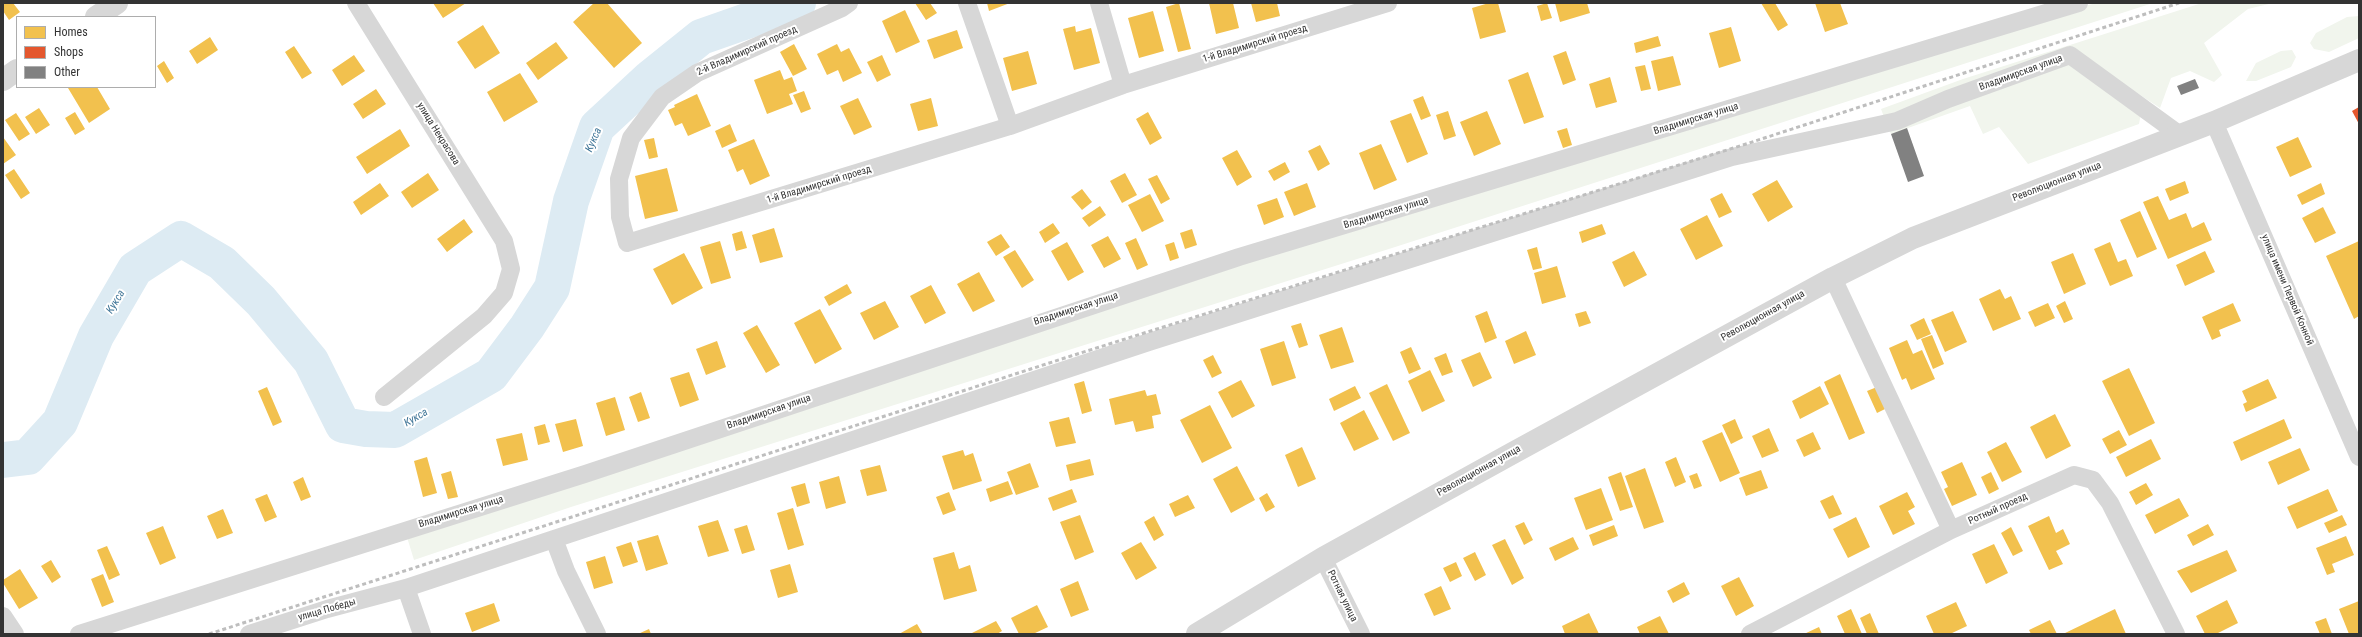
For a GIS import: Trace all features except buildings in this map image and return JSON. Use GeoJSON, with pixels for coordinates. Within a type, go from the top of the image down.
{"type":"FeatureCollection","features":[{"type":"Feature","properties":{"kind":"street","name":"улица Некрасова"},"geometry":{"type":"LineString","coordinates":[[356,3],[504,241],[511,269],[504,293],[484,316],[384,397]]}},
{"type":"Feature","properties":{"kind":"street","name":"2-й Владимирский проезд"},"geometry":{"type":"LineString","coordinates":[[627,244],[620,217],[619,179],[631,138],[662,97],[697,73],[842,8],[849,3]]}},
{"type":"Feature","properties":{"kind":"street"},"geometry":{"type":"LineString","coordinates":[[967,3],[1010,126]]}},
{"type":"Feature","properties":{"kind":"street"},"geometry":{"type":"LineString","coordinates":[[1099,3],[1123,85]]}},
{"type":"Feature","properties":{"kind":"street","name":"1-й Владимирский проезд"},"geometry":{"type":"LineString","coordinates":[[627,244],[1010,126],[1123,85],[1388,3]]}},
{"type":"Feature","properties":{"kind":"street","name":"Владимирская улица"},"geometry":{"type":"LineString","coordinates":[[79,634],[585,474],[1240,257],[2079,3]]}},
{"type":"Feature","properties":{"kind":"street","name":"Владимирская улица"},"geometry":{"type":"LineString","coordinates":[[406,588],[1149,342],[1732,158],[1897,121],[1948,99],[2070,55],[2180,135]]}},
{"type":"Feature","properties":{"kind":"street","name":"Революционная улица"},"geometry":{"type":"LineString","coordinates":[[1197,634],[1323,558],[1833,278],[1913,238],[2214,122],[2359,60]]}},
{"type":"Feature","properties":{"kind":"street"},"geometry":{"type":"LineString","coordinates":[[3,80],[16,71]]}},
{"type":"Feature","properties":{"kind":"street","name":"улица имени Первой Конной"},"geometry":{"type":"LineString","coordinates":[[2214,122],[2359,457]]}},
{"type":"Feature","properties":{"kind":"street"},"geometry":{"type":"LineString","coordinates":[[1833,278],[1951,530]]}},
{"type":"Feature","properties":{"kind":"street","name":"Ротный проезд"},"geometry":{"type":"LineString","coordinates":[[1750,634],[1951,530],[2074,475],[2093,480],[2110,503],[2176,634]]}},
{"type":"Feature","properties":{"kind":"street"},"geometry":{"type":"LineString","coordinates":[[554,539],[566,571],[597,634]]}},
{"type":"Feature","properties":{"kind":"street","name":"Ротная улица"},"geometry":{"type":"LineString","coordinates":[[1323,558],[1361,634]]}},
{"type":"Feature","properties":{"kind":"street"},"geometry":{"type":"LineString","coordinates":[[406,588],[422,634]]}},
{"type":"Feature","properties":{"kind":"street","name":"улица Победы"},"geometry":{"type":"LineString","coordinates":[[249,634],[328,609],[406,588]]}},
{"type":"Feature","properties":{"kind":"street"},"geometry":{"type":"LineString","coordinates":[[3,616],[16,634]]}},
{"type":"Feature","properties":{"kind":"shaded area"},"geometry":{"type":"Polygon","coordinates":[[[2096,3],[2153,3],[1392,248],[571,507],[414,560],[406,534],[1204,274],[2016,25],[2096,3]]]}},
{"type":"Feature","properties":{"kind":"shaded area"},"geometry":{"type":"Polygon","coordinates":[[[2202,3],[2273,3],[2248,9],[2204,43],[2222,75],[2214,82],[2190,71],[2171,78],[2160,108],[2073,51],[1884,117],[1881,109],[1963,79],[2202,3]]]}},
{"type":"Feature","properties":{"kind":"shaded area"},"geometry":{"type":"Polygon","coordinates":[[[2359,16],[2359,38],[2329,52],[2314,49],[2310,43],[2316,33],[2347,17],[2359,16]]]}},
{"type":"Feature","properties":{"kind":"shaded area"},"geometry":{"type":"Polygon","coordinates":[[[2292,50],[2296,57],[2291,67],[2256,81],[2246,81],[2256,63],[2281,51],[2292,50]]]}},
{"type":"Feature","properties":{"kind":"shaded area"},"geometry":{"type":"Polygon","coordinates":[[[2071,59],[2141,113],[2139,124],[2028,164],[1999,127],[1983,134],[1970,106],[1891,134],[1887,127],[2071,59]]]}},
{"type":"Feature","properties":{"kind":"waterway","name":"Кукса"},"geometry":{"type":"LineString","coordinates":[[3,460],[28,457],[60,422],[96,336],[135,269],[181,239],[222,263],[261,301],[311,361],[343,425],[366,429],[395,430],[491,375],[527,327],[552,288],[571,201],[597,127],[650,78],[701,37],[798,3]]}},
{"type":"Feature","properties":{"kind":"railway"},"geometry":{"type":"LineString","coordinates":[[209,634],[1071,356],[1746,144],[2179,3]]}}]}
